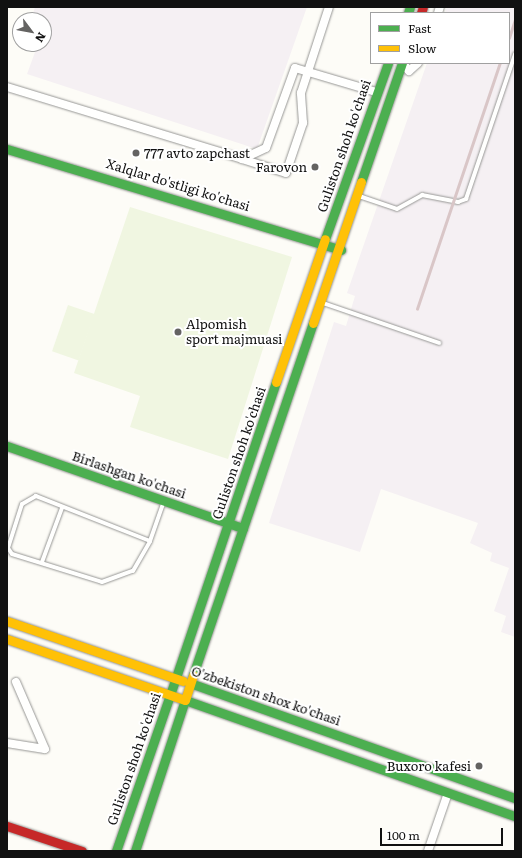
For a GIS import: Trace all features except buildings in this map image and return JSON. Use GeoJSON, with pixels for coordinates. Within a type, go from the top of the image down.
{"type":"FeatureCollection","features":[{"type":"Feature","properties":{"kind":"main road","name":"Guliston shoh ko'chasi"},"geometry":{"type":"LineString","coordinates":[[116,851],[376,92],[388,64]]}},
{"type":"Feature","properties":{"kind":"main road","name":"Guliston shoh ko'chasi"},"geometry":{"type":"LineString","coordinates":[[135,851],[243,528],[341,250],[357,195],[402,64]]}},
{"type":"Feature","properties":{"kind":"main road","name":"Xalqlar do'stligi ko'chasi"},"geometry":{"type":"LineString","coordinates":[[7,151],[341,250]]}},
{"type":"Feature","properties":{"kind":"main road","name":"Birlashgan ko'chasi"},"geometry":{"type":"LineString","coordinates":[[7,446],[243,528]]}},
{"type":"Feature","properties":{"kind":"main road","name":"O'zbekiston shox ko'chasi"},"geometry":{"type":"LineString","coordinates":[[7,621],[176,678],[515,798]]}},
{"type":"Feature","properties":{"kind":"main road"},"geometry":{"type":"LineString","coordinates":[[7,639],[213,709],[515,816]]}},
{"type":"Feature","properties":{"kind":"main road"},"geometry":{"type":"LineString","coordinates":[[144,686],[150,670]]}},
{"type":"Feature","properties":{"kind":"main road"},"geometry":{"type":"LineString","coordinates":[[213,709],[219,694]]}},
{"type":"Feature","properties":{"kind":"main road"},"geometry":{"type":"LineString","coordinates":[[7,826],[82,851]]}},
{"type":"Feature","properties":{"kind":"street"},"geometry":{"type":"LineString","coordinates":[[7,87],[286,173],[303,123],[301,93],[310,70],[329,7]]}},
{"type":"Feature","properties":{"kind":"street"},"geometry":{"type":"LineString","coordinates":[[403,64],[409,71],[417,64]]}},
{"type":"Feature","properties":{"kind":"street"},"geometry":{"type":"LineString","coordinates":[[242,159],[266,148],[294,68],[310,70],[376,92]]}},
{"type":"Feature","properties":{"kind":"street"},"geometry":{"type":"LineString","coordinates":[[7,742],[45,749],[16,682]]}},
{"type":"Feature","properties":{"kind":"street"},"geometry":{"type":"LineString","coordinates":[[428,851],[448,793]]}},
{"type":"Feature","properties":{"kind":"lane"},"geometry":{"type":"LineString","coordinates":[[357,195],[397,209],[422,195],[458,202],[466,199],[515,54]]}},
{"type":"Feature","properties":{"kind":"lane"},"geometry":{"type":"LineString","coordinates":[[322,302],[439,343]]}},
{"type":"Feature","properties":{"kind":"lane"},"geometry":{"type":"LineString","coordinates":[[150,541],[62,508],[36,496],[22,504],[8,538],[8,548],[12,554],[42,562],[102,582],[133,571],[150,541],[164,501]]}},
{"type":"Feature","properties":{"kind":"lane"},"geometry":{"type":"LineString","coordinates":[[42,562],[62,508]]}},
{"type":"Feature","properties":{"kind":"shaded area"},"geometry":{"type":"Polygon","coordinates":[[[35,7],[307,7],[257,149],[27,74],[35,52],[52,52],[52,12],[33,12],[35,7]]]}},
{"type":"Feature","properties":{"kind":"shaded area"},"geometry":{"type":"Polygon","coordinates":[[[447,7],[515,7],[515,637],[501,632],[506,616],[494,611],[509,568],[490,561],[492,553],[470,543],[478,523],[381,489],[360,552],[269,523],[334,322],[346,326],[355,296],[347,293],[427,64],[510,64],[510,12],[445,12],[447,7]]]}},
{"type":"Feature","properties":{"kind":"green space","name":"Alpomish sport majmuasi"},"geometry":{"type":"Polygon","coordinates":[[[130,207],[292,257],[228,459],[130,427],[140,396],[74,373],[130,207]]]}},
{"type":"Feature","properties":{"kind":"green space"},"geometry":{"type":"Polygon","coordinates":[[[68,305],[94,314],[79,360],[52,351],[68,305]]]}},
{"type":"Feature","properties":{"kind":"railway"},"geometry":{"type":"LineString","coordinates":[[510,35],[515,20]]}},
{"type":"Feature","properties":{"kind":"railway"},"geometry":{"type":"LineString","coordinates":[[417,309],[500,64]]}},
{"type":"Feature","properties":{"kind":"traffic: fast"},"geometry":{"type":"LineString","coordinates":[[408,12],[410,7]]}},
{"type":"Feature","properties":{"kind":"traffic: fast"},"geometry":{"type":"LineString","coordinates":[[325,239],[388,64]]}},
{"type":"Feature","properties":{"kind":"traffic: fast"},"geometry":{"type":"LineString","coordinates":[[361,182],[402,64]]}},
{"type":"Feature","properties":{"kind":"traffic: fast"},"geometry":{"type":"LineString","coordinates":[[7,149],[341,250]]}},
{"type":"Feature","properties":{"kind":"traffic: fast"},"geometry":{"type":"LineString","coordinates":[[193,675],[313,323]]}},
{"type":"Feature","properties":{"kind":"traffic: fast"},"geometry":{"type":"LineString","coordinates":[[170,695],[276,382]]}},
{"type":"Feature","properties":{"kind":"traffic: fast"},"geometry":{"type":"LineString","coordinates":[[7,446],[243,528]]}},
{"type":"Feature","properties":{"kind":"traffic: fast"},"geometry":{"type":"LineString","coordinates":[[190,683],[515,798]]}},
{"type":"Feature","properties":{"kind":"traffic: fast"},"geometry":{"type":"LineString","coordinates":[[116,851],[170,695]]}},
{"type":"Feature","properties":{"kind":"traffic: fast"},"geometry":{"type":"LineString","coordinates":[[135,851],[185,700],[515,816]]}},
{"type":"Feature","properties":{"kind":"traffic: slow"},"geometry":{"type":"LineString","coordinates":[[313,323],[361,182]]}},
{"type":"Feature","properties":{"kind":"traffic: slow"},"geometry":{"type":"LineString","coordinates":[[276,382],[325,239]]}},
{"type":"Feature","properties":{"kind":"traffic: slow"},"geometry":{"type":"LineString","coordinates":[[7,621],[183,681]]}},
{"type":"Feature","properties":{"kind":"traffic: slow"},"geometry":{"type":"LineString","coordinates":[[7,639],[185,700],[193,675]]}},
{"type":"Feature","properties":{"kind":"traffic: jam"},"geometry":{"type":"LineString","coordinates":[[421,12],[423,7]]}},
{"type":"Feature","properties":{"kind":"traffic: jam"},"geometry":{"type":"LineString","coordinates":[[7,826],[82,851]]}},
{"type":"Feature","properties":{"kind":"place","name":"777 avto zapchast"},"geometry":{"type":"Point","coordinates":[136,153]}},
{"type":"Feature","properties":{"kind":"place","name":"Farovon"},"geometry":{"type":"Point","coordinates":[315,167]}},
{"type":"Feature","properties":{"kind":"place","name":"Alpomish sport majmuasi"},"geometry":{"type":"Point","coordinates":[178,332]}},
{"type":"Feature","properties":{"kind":"place","name":"Buxoro kafesi"},"geometry":{"type":"Point","coordinates":[479,766]}}]}
